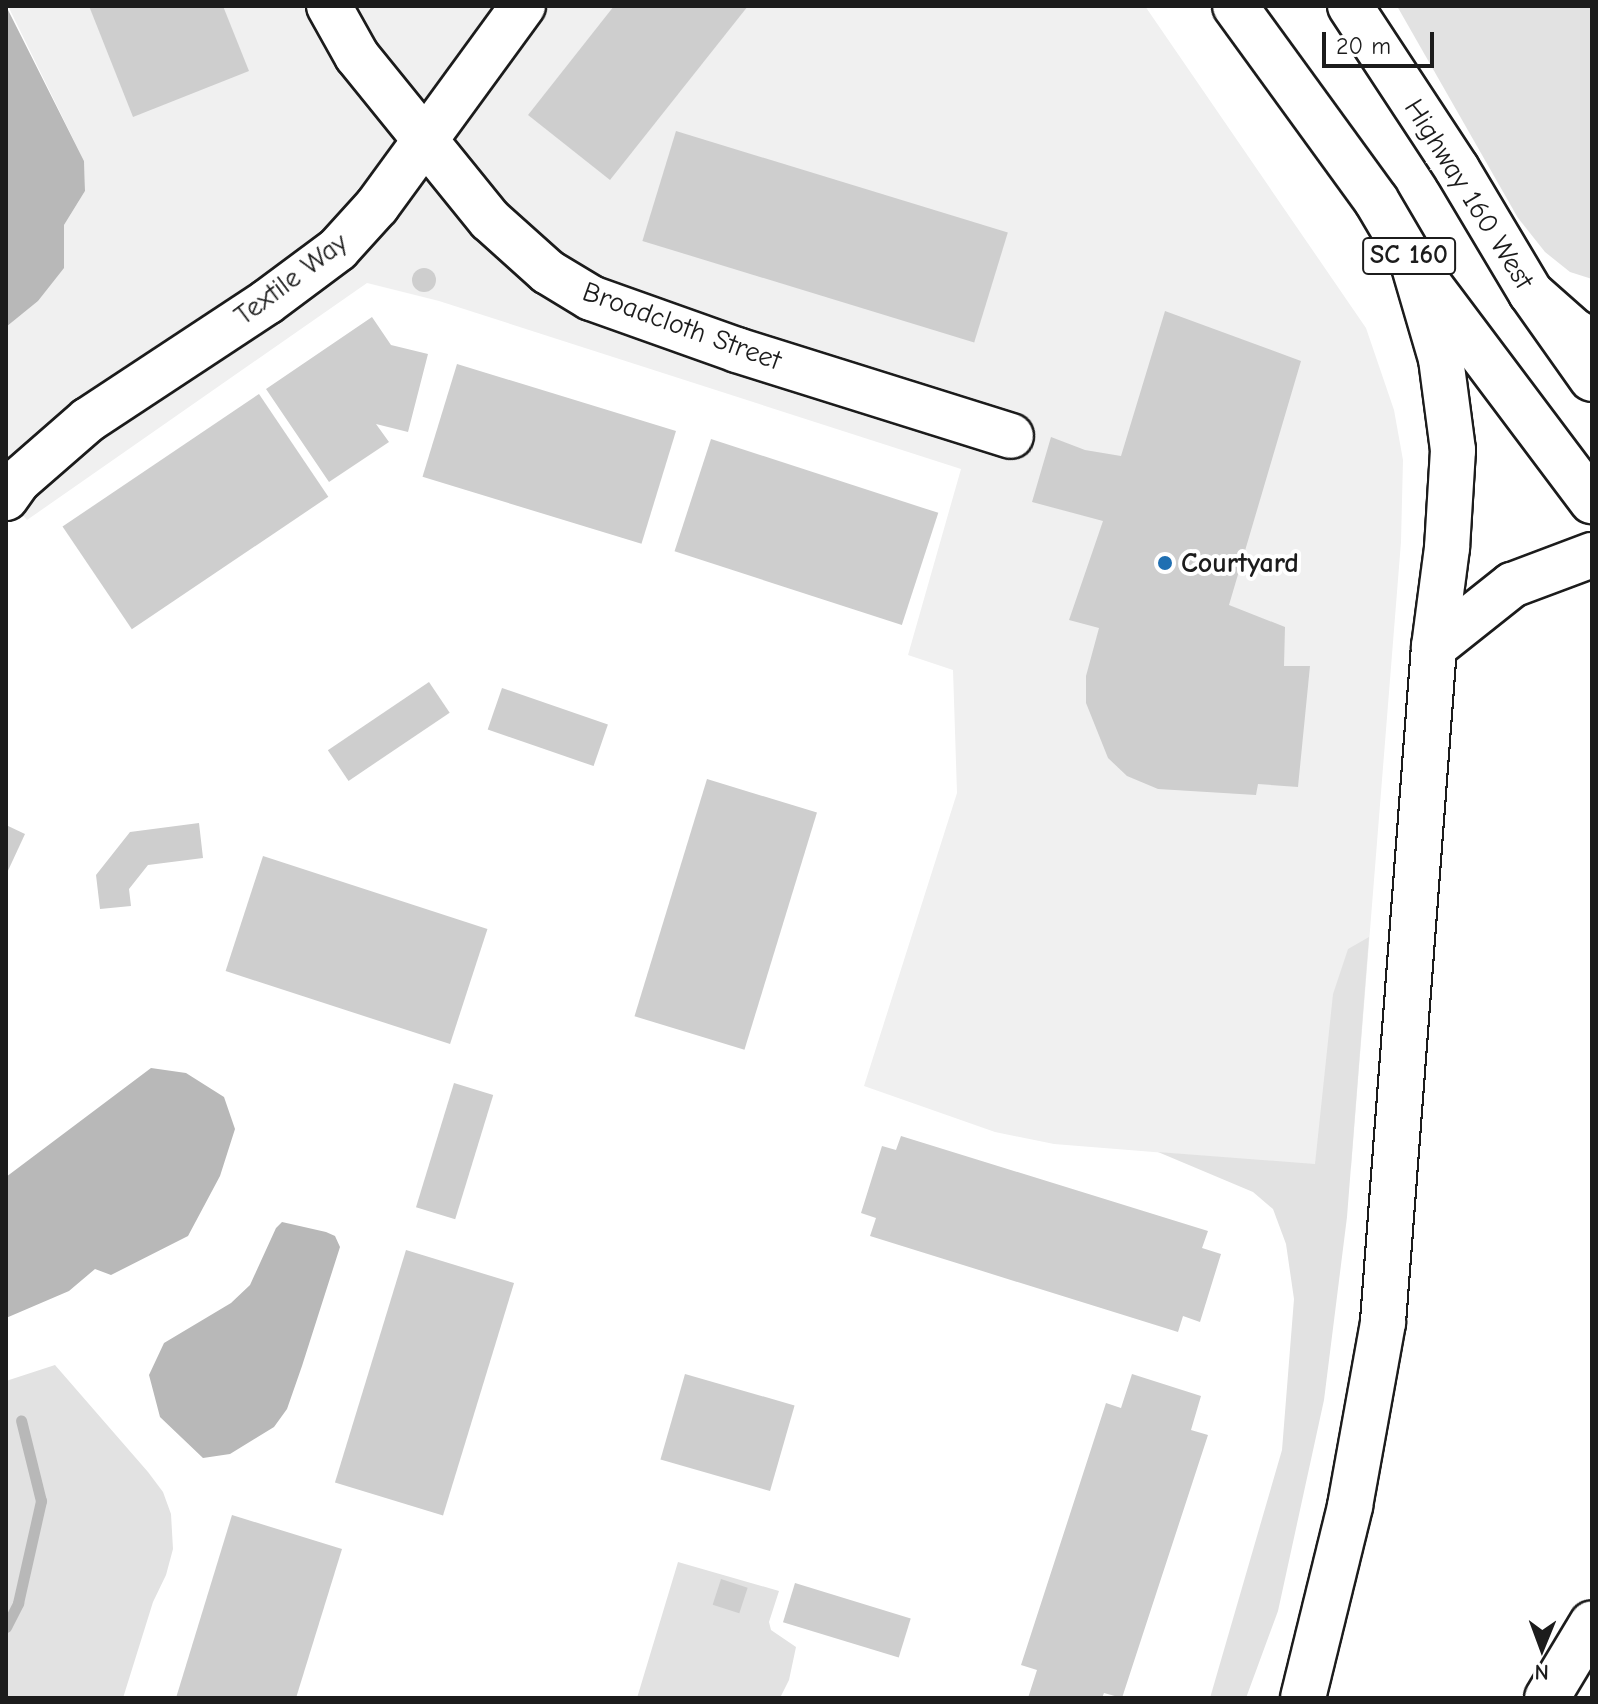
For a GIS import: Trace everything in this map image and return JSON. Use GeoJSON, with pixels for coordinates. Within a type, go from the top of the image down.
{"type":"FeatureCollection","features":[{"type":"Feature","properties":{"kind":"main road","name":"Broadcloth Street"},"geometry":{"type":"LineString","coordinates":[[329,6],[357,56],[490,220],[548,272],[591,298],[737,350],[1011,436]]}},
{"type":"Feature","properties":{"kind":"main road","name":"Textile Way"},"geometry":{"type":"LineString","coordinates":[[6,498],[18,481],[88,420],[267,302],[338,249],[377,206],[523,6]]}},
{"type":"Feature","properties":{"kind":"main road","name":"SC 160"},"geometry":{"type":"LineString","coordinates":[[1235,6],[1376,200],[1413,263],[1592,501]]}},
{"type":"Feature","properties":{"kind":"main road","name":"Highway 160 West"},"geometry":{"type":"LineString","coordinates":[[1350,6],[1457,169],[1531,293],[1592,379]]}},
{"type":"Feature","properties":{"kind":"main road"},"geometry":{"type":"LineString","coordinates":[[1303,1698],[1350,1506],[1383,1322],[1434,647],[1447,548],[1453,450],[1441,359],[1413,263]]}},
{"type":"Feature","properties":{"kind":"main road"},"geometry":{"type":"LineString","coordinates":[[1531,293],[1574,331],[1592,341]]}},
{"type":"Feature","properties":{"kind":"main road"},"geometry":{"type":"LineString","coordinates":[[1434,647],[1512,585],[1592,555]]}},
{"type":"Feature","properties":{"kind":"main road"},"geometry":{"type":"LineString","coordinates":[[1547,1698],[1592,1623]]}},
{"type":"Feature","properties":{"kind":"shaded area"},"geometry":{"type":"Polygon","coordinates":[[[6,6],[84,161],[85,191],[64,225],[64,268],[38,301],[6,327],[6,6]]]}},
{"type":"Feature","properties":{"kind":"shaded area"},"geometry":{"type":"Polygon","coordinates":[[[8,6],[1145,6],[1366,328],[1394,410],[1403,460],[1401,542],[1351,1168],[1054,1144],[995,1132],[864,1086],[957,793],[953,670],[908,655],[961,469],[439,301],[367,283],[27,520],[6,496],[6,327],[38,301],[63,268],[64,225],[85,191],[84,161],[8,6]]]}},
{"type":"Feature","properties":{"kind":"shaded area"},"geometry":{"type":"Polygon","coordinates":[[[1397,6],[1592,6],[1592,279],[1570,272],[1545,252],[1518,218],[1397,6]]]}},
{"type":"Feature","properties":{"kind":"shaded area"},"geometry":{"type":"Polygon","coordinates":[[[1369,937],[1347,1217],[1324,1400],[1278,1611],[1246,1698],[1210,1698],[1282,1450],[1294,1299],[1286,1244],[1273,1209],[1253,1192],[1158,1152],[1315,1164],[1333,994],[1348,949],[1369,937]]]}},
{"type":"Feature","properties":{"kind":"shaded area"},"geometry":{"type":"Polygon","coordinates":[[[151,1068],[186,1073],[224,1097],[235,1129],[220,1176],[188,1236],[111,1275],[95,1269],[69,1291],[6,1318],[6,1177],[151,1068]]]}},
{"type":"Feature","properties":{"kind":"shaded area"},"geometry":{"type":"Polygon","coordinates":[[[282,1222],[326,1232],[335,1236],[340,1247],[302,1366],[287,1409],[274,1427],[230,1454],[203,1458],[160,1417],[149,1375],[164,1343],[231,1303],[250,1285],[276,1228],[282,1222]]]}},
{"type":"Feature","properties":{"kind":"shaded area"},"geometry":{"type":"Polygon","coordinates":[[[55,1365],[148,1472],[163,1492],[171,1514],[173,1549],[123,1698],[6,1698],[6,1381],[55,1365]]]}},
{"type":"Feature","properties":{"kind":"shaded area"},"geometry":{"type":"Polygon","coordinates":[[[678,1562],[779,1591],[769,1622],[771,1630],[796,1647],[789,1680],[780,1698],[637,1698],[678,1562]]]}},
{"type":"Feature","properties":{"kind":"building"},"geometry":{"type":"Polygon","coordinates":[[[89,6],[223,6],[249,71],[133,117],[89,6]]]}},
{"type":"Feature","properties":{"kind":"building"},"geometry":{"type":"Polygon","coordinates":[[[614,6],[748,6],[610,180],[528,115],[614,6]]]}},
{"type":"Feature","properties":{"kind":"building"},"geometry":{"type":"Polygon","coordinates":[[[676,131],[1008,232],[974,342],[642,241],[676,131]]]}},
{"type":"Feature","properties":{"kind":"building"},"geometry":{"type":"Polygon","coordinates":[[[424,268],[432,272],[436,280],[432,288],[424,292],[416,288],[412,280],[416,272],[424,268]]]}},
{"type":"Feature","properties":{"kind":"building","name":"Courtyard"},"geometry":{"type":"Polygon","coordinates":[[[1165,311],[1301,361],[1229,605],[1285,627],[1284,666],[1310,666],[1298,787],[1258,784],[1256,795],[1158,789],[1127,776],[1108,758],[1086,703],[1086,676],[1099,628],[1069,620],[1103,521],[1032,502],[1051,437],[1085,450],[1121,456],[1165,311]]]}},
{"type":"Feature","properties":{"kind":"building"},"geometry":{"type":"Polygon","coordinates":[[[372,317],[391,345],[428,354],[408,432],[376,424],[389,442],[329,482],[266,389],[372,317]]]}},
{"type":"Feature","properties":{"kind":"building"},"geometry":{"type":"Polygon","coordinates":[[[457,364],[676,431],[641,544],[423,477],[457,364]]]}},
{"type":"Feature","properties":{"kind":"building"},"geometry":{"type":"Polygon","coordinates":[[[259,394],[328,497],[132,629],[63,527],[259,394]]]}},
{"type":"Feature","properties":{"kind":"building"},"geometry":{"type":"Polygon","coordinates":[[[711,439],[938,513],[902,625],[675,551],[711,439]]]}},
{"type":"Feature","properties":{"kind":"building"},"geometry":{"type":"Polygon","coordinates":[[[429,682],[450,713],[349,781],[328,750],[429,682]]]}},
{"type":"Feature","properties":{"kind":"building"},"geometry":{"type":"Polygon","coordinates":[[[502,688],[608,724],[594,766],[488,730],[502,688]]]}},
{"type":"Feature","properties":{"kind":"building"},"geometry":{"type":"Polygon","coordinates":[[[707,779],[817,813],[744,1050],[634,1016],[707,779]]]}},
{"type":"Feature","properties":{"kind":"building"},"geometry":{"type":"Polygon","coordinates":[[[199,823],[203,858],[148,865],[129,889],[131,906],[100,909],[96,875],[130,832],[199,823]]]}},
{"type":"Feature","properties":{"kind":"building"},"geometry":{"type":"Polygon","coordinates":[[[6,825],[25,834],[6,875],[6,825]]]}},
{"type":"Feature","properties":{"kind":"building"},"geometry":{"type":"Polygon","coordinates":[[[263,856],[487,929],[450,1044],[226,971],[263,856]]]}},
{"type":"Feature","properties":{"kind":"building"},"geometry":{"type":"Polygon","coordinates":[[[454,1083],[493,1095],[455,1219],[416,1207],[454,1083]]]}},
{"type":"Feature","properties":{"kind":"building"},"geometry":{"type":"Polygon","coordinates":[[[901,1136],[1208,1231],[1202,1248],[1221,1254],[1200,1322],[1183,1316],[1178,1332],[870,1236],[876,1218],[861,1213],[882,1146],[896,1150],[901,1136]]]}},
{"type":"Feature","properties":{"kind":"building"},"geometry":{"type":"Polygon","coordinates":[[[406,1250],[514,1283],[443,1515],[335,1482],[406,1250]]]}},
{"type":"Feature","properties":{"kind":"building"},"geometry":{"type":"Polygon","coordinates":[[[685,1374],[795,1405],[770,1491],[660,1460],[685,1374]]]}},
{"type":"Feature","properties":{"kind":"building"},"geometry":{"type":"Polygon","coordinates":[[[1132,1374],[1201,1396],[1191,1430],[1208,1435],[1122,1698],[1104,1693],[1102,1698],[1028,1698],[1037,1670],[1021,1665],[1106,1403],[1121,1408],[1132,1374]]]}},
{"type":"Feature","properties":{"kind":"building"},"geometry":{"type":"Polygon","coordinates":[[[232,1515],[342,1549],[296,1698],[176,1698],[232,1515]]]}},
{"type":"Feature","properties":{"kind":"building"},"geometry":{"type":"Polygon","coordinates":[[[721,1579],[748,1588],[739,1613],[713,1605],[721,1579]]]}},
{"type":"Feature","properties":{"kind":"building"},"geometry":{"type":"Polygon","coordinates":[[[795,1583],[911,1618],[899,1658],[783,1622],[795,1583]]]}},
{"type":"Feature","properties":{"kind":"waterway"},"geometry":{"type":"LineString","coordinates":[[6,1627],[18,1603],[41,1501],[21,1420]]}},
{"type":"Feature","properties":{"kind":"place","name":"Courtyard"},"geometry":{"type":"Point","coordinates":[1165,563]}}]}
